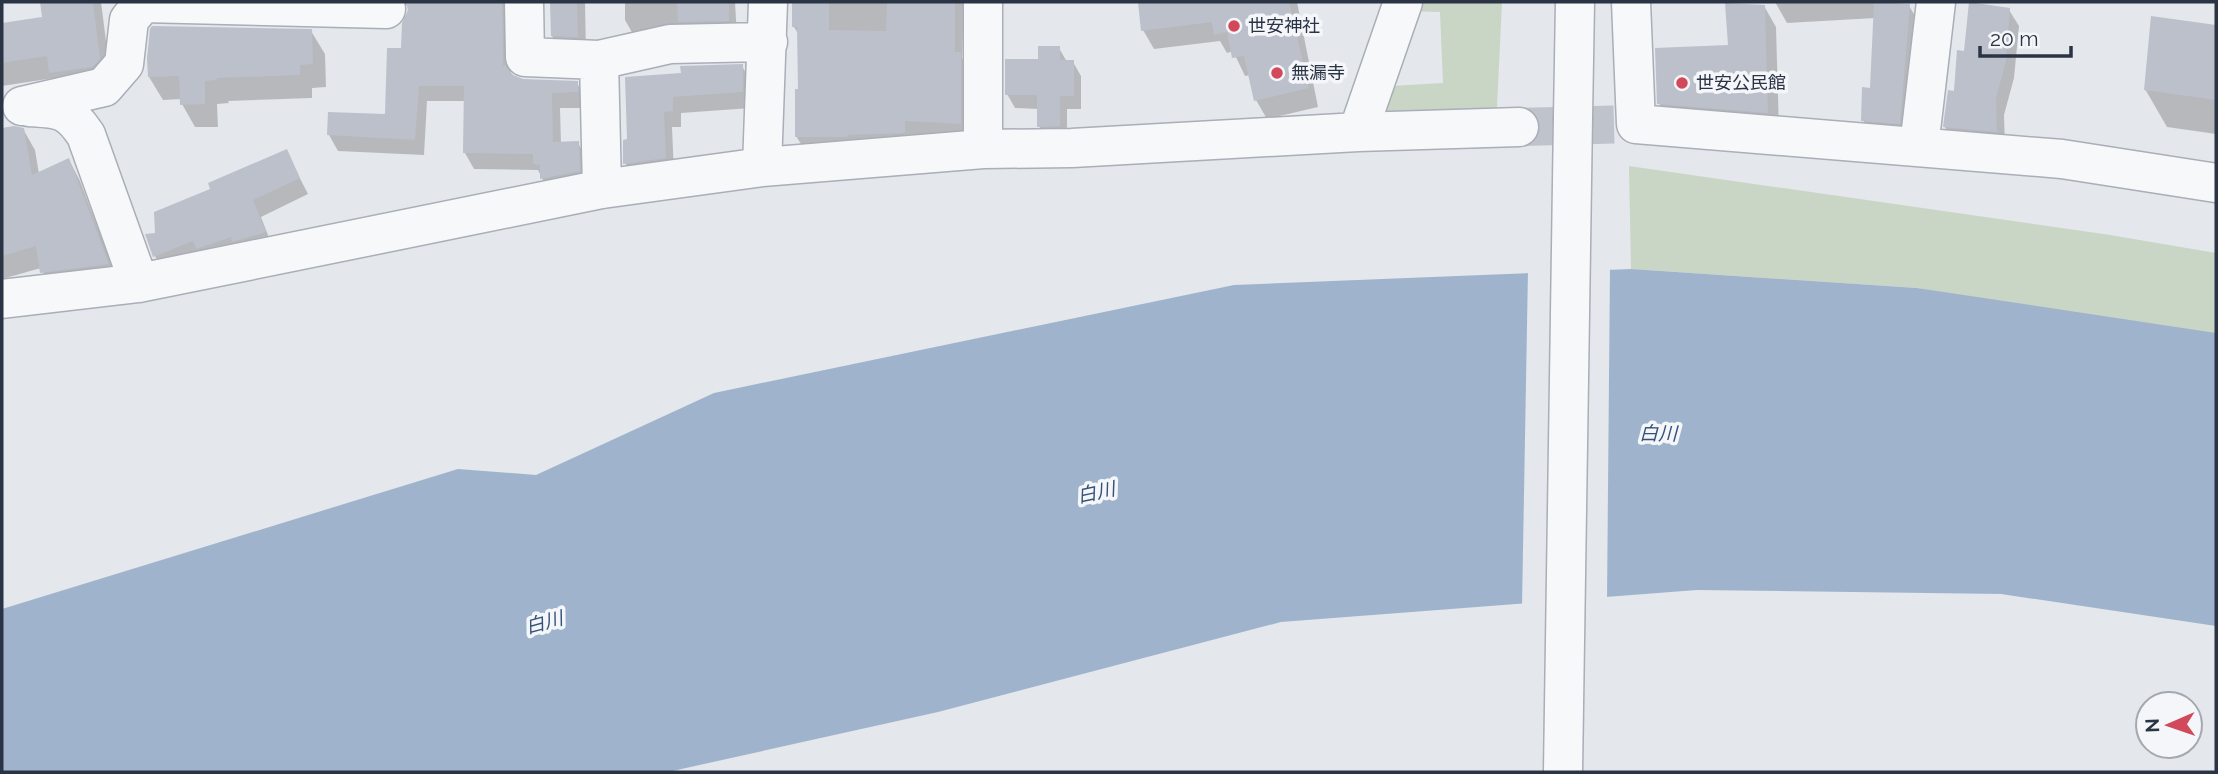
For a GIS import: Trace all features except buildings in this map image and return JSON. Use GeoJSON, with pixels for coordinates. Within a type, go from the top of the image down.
{"type":"FeatureCollection","features":[{"type":"Feature","properties":{"kind":"street"},"geometry":{"type":"LineString","coordinates":[[524,2],[525,57],[599,60],[670,44],[768,42]]}},
{"type":"Feature","properties":{"kind":"street"},"geometry":{"type":"LineString","coordinates":[[762,167],[768,2]]}},
{"type":"Feature","properties":{"kind":"street"},"geometry":{"type":"LineString","coordinates":[[983,2],[983,149]]}},
{"type":"Feature","properties":{"kind":"street"},"geometry":{"type":"LineString","coordinates":[[1358,132],[1403,2]]}},
{"type":"Feature","properties":{"kind":"street"},"geometry":{"type":"LineString","coordinates":[[1563,772],[1575,2]]}},
{"type":"Feature","properties":{"kind":"street"},"geometry":{"type":"LineString","coordinates":[[1631,2],[1636,124],[2062,159],[2216,183]]}},
{"type":"Feature","properties":{"kind":"street"},"geometry":{"type":"LineString","coordinates":[[1919,147],[1936,2]]}},
{"type":"Feature","properties":{"kind":"street"},"geometry":{"type":"LineString","coordinates":[[12,108],[104,87],[124,64],[130,20],[142,3],[386,9]]}},
{"type":"Feature","properties":{"kind":"street"},"geometry":{"type":"LineString","coordinates":[[599,60],[602,189]]}},
{"type":"Feature","properties":{"kind":"street"},"geometry":{"type":"LineString","coordinates":[[12,108],[61,109],[75,118],[86,135],[139,282]]}},
{"type":"Feature","properties":{"kind":"street"},"geometry":{"type":"LineString","coordinates":[[2,299],[139,282],[602,189],[762,167],[983,149],[1072,148],[1358,132],[1519,127]]}},
{"type":"Feature","properties":{"kind":"green space"},"geometry":{"type":"Polygon","coordinates":[[[1403,2],[1502,2],[1496,128],[1358,132],[1374,87],[1443,83],[1440,12],[1400,11],[1403,2]]]}},
{"type":"Feature","properties":{"kind":"green space"},"geometry":{"type":"Polygon","coordinates":[[[1629,166],[2110,235],[2216,253],[2216,338],[1917,288],[1631,269],[1629,166]]]}},
{"type":"Feature","properties":{"kind":"water","name":"白川"},"geometry":{"type":"Polygon","coordinates":[[[1631,269],[1917,288],[2216,333],[2216,626],[2001,594],[1697,590],[1281,622],[938,712],[668,772],[2,772],[2,609],[458,469],[536,475],[714,393],[1234,285],[1631,269]]]}},
{"type":"Feature","properties":{"kind":"pier"},"geometry":{"type":"Polygon","coordinates":[[[1610,267],[1607,600],[1522,607],[1528,270],[1610,267]]]}},
{"type":"Feature","properties":{"kind":"tunnel"},"geometry":{"type":"LineString","coordinates":[[1519,127],[1636,124]]}},
{"type":"Feature","properties":{"kind":"place","name":"世安神社"},"geometry":{"type":"Point","coordinates":[1234,26]}},
{"type":"Feature","properties":{"kind":"place","name":"無漏寺"},"geometry":{"type":"Point","coordinates":[1277,73]}},
{"type":"Feature","properties":{"kind":"place","name":"世安公民館"},"geometry":{"type":"Point","coordinates":[1682,83]}}]}
